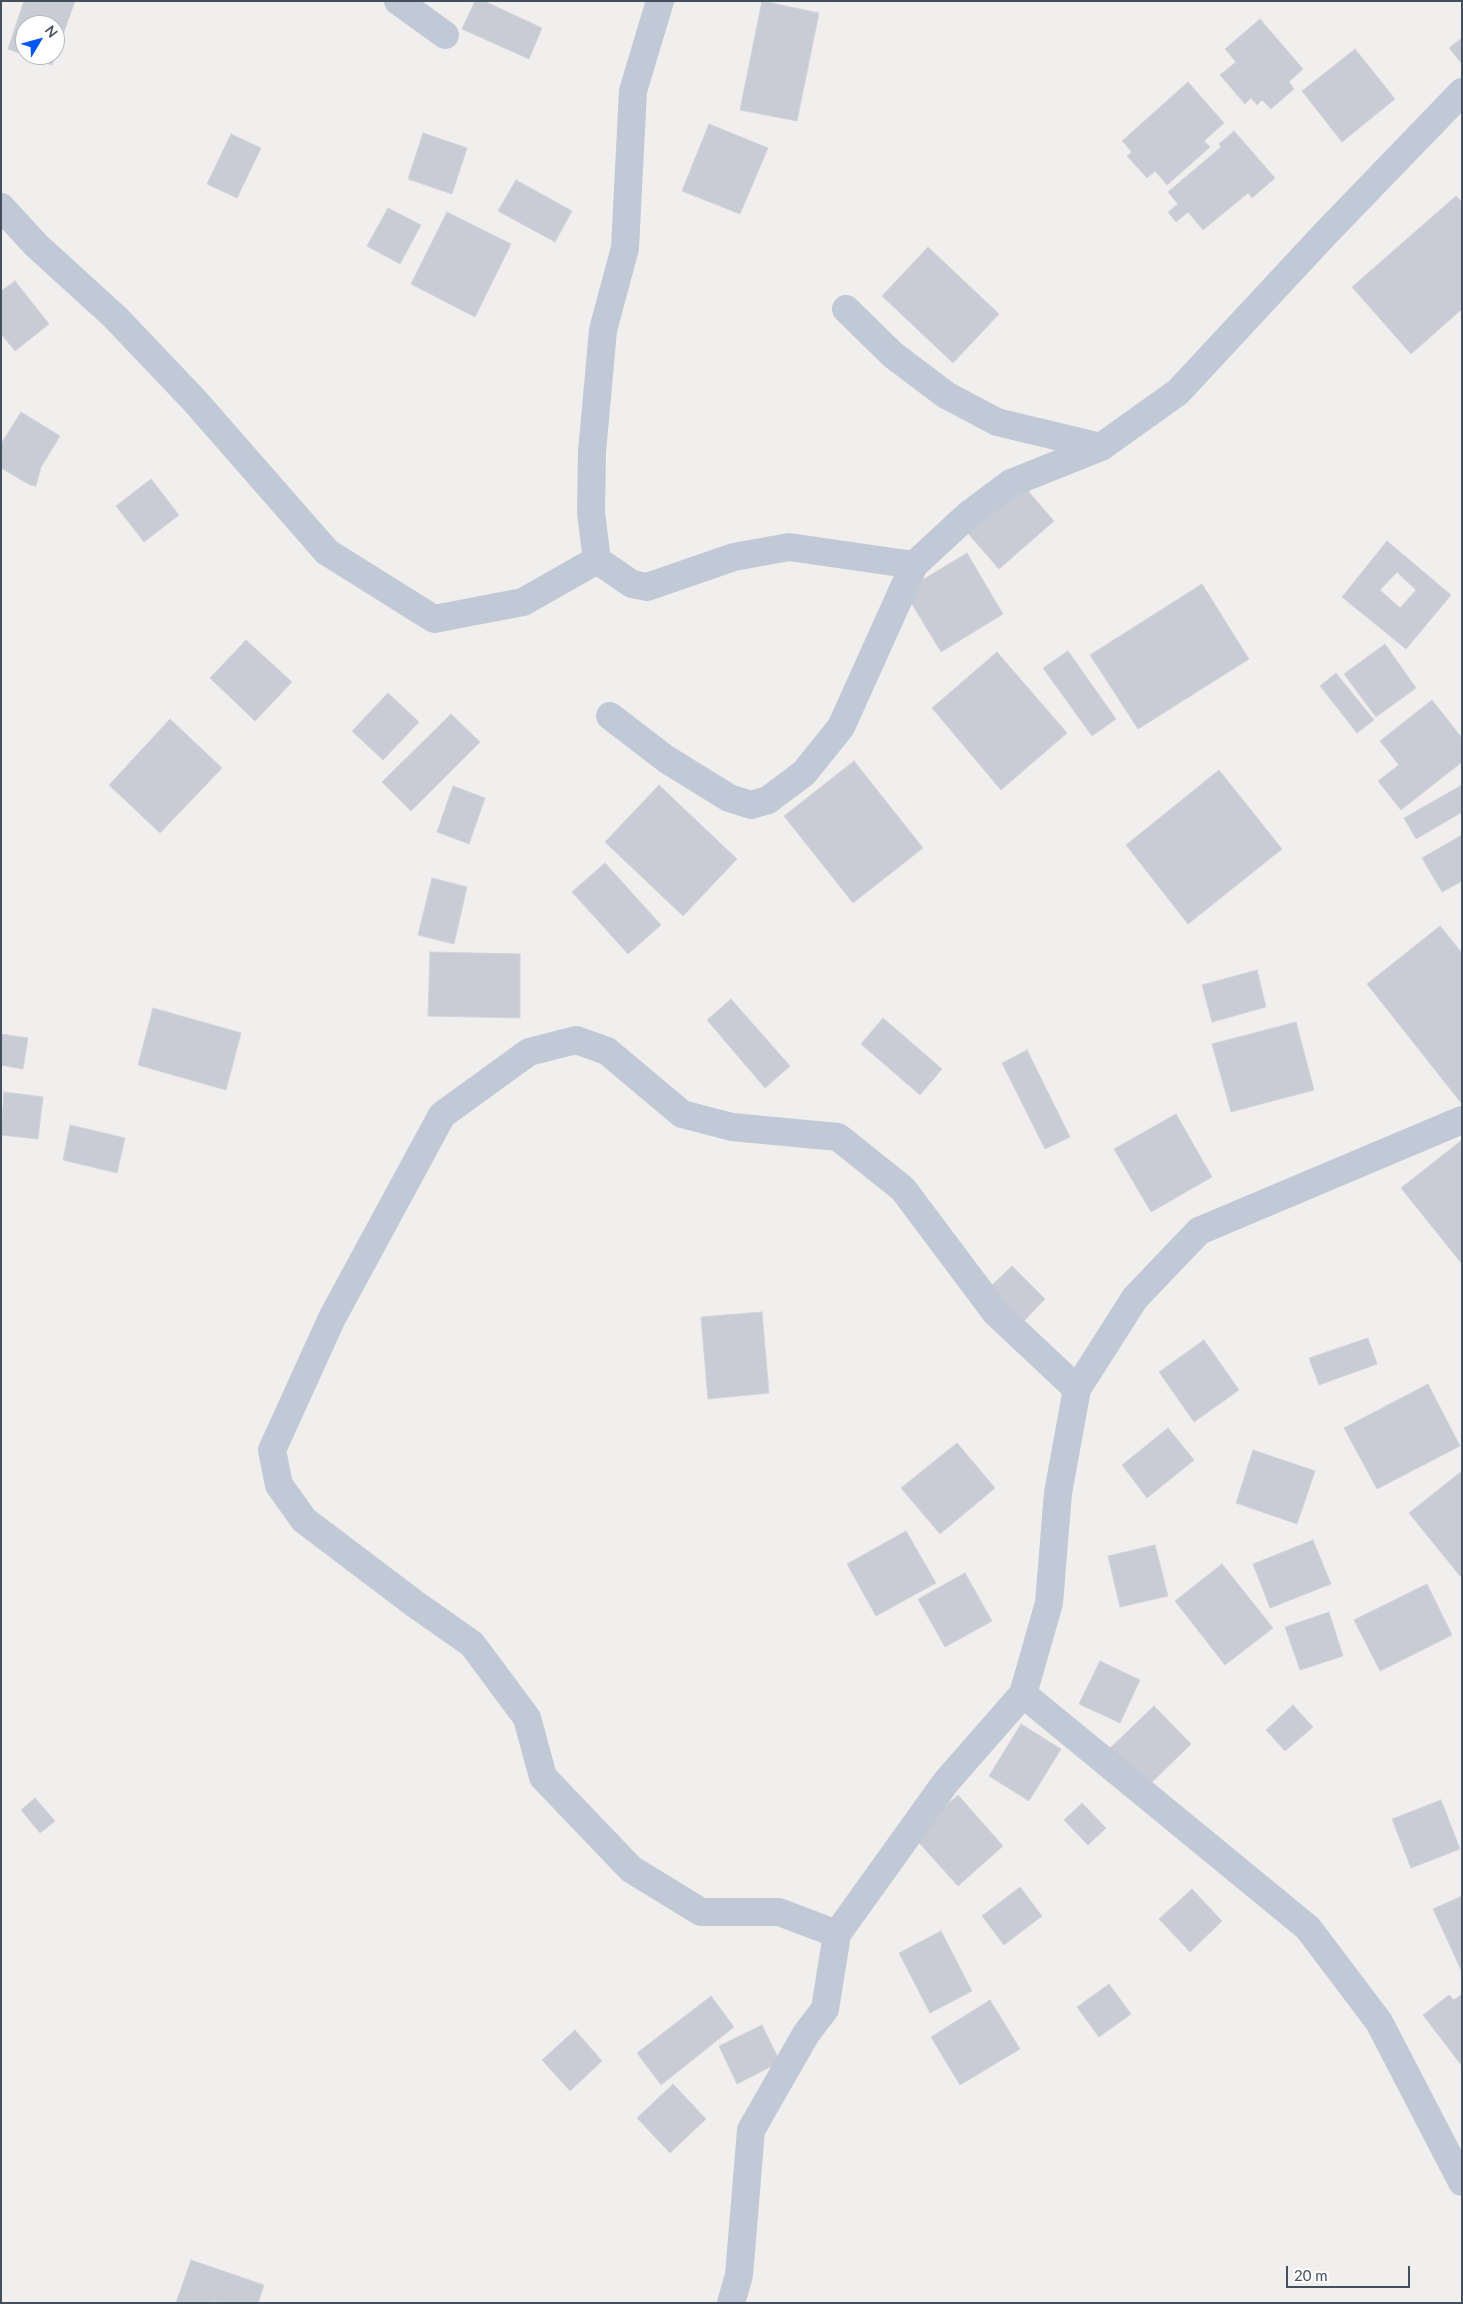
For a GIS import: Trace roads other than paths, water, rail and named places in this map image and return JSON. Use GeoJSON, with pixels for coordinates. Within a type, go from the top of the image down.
{"type":"FeatureCollection","features":[{"type":"Feature","properties":{"kind":"street"},"geometry":{"type":"LineString","coordinates":[[398,1],[445,36]]}},
{"type":"Feature","properties":{"kind":"street"},"geometry":{"type":"LineString","coordinates":[[596,560],[591,513],[592,461],[603,330],[625,248],[633,91],[660,1]]}},
{"type":"Feature","properties":{"kind":"street"},"geometry":{"type":"LineString","coordinates":[[610,716],[666,759],[729,798],[751,805],[768,800],[804,773],[841,727],[914,565],[968,515],[1011,483],[1101,447],[1178,392],[1325,234],[1462,92]]}},
{"type":"Feature","properties":{"kind":"street"},"geometry":{"type":"LineString","coordinates":[[1,207],[36,245],[115,317],[194,400],[327,552],[434,619],[523,602],[596,560]]}},
{"type":"Feature","properties":{"kind":"street"},"geometry":{"type":"LineString","coordinates":[[846,309],[893,355],[946,395],[997,422],[1101,447]]}},
{"type":"Feature","properties":{"kind":"street"},"geometry":{"type":"LineString","coordinates":[[596,560],[632,584],[647,587],[734,557],[789,547],[914,565]]}},
{"type":"Feature","properties":{"kind":"street"},"geometry":{"type":"LineString","coordinates":[[837,1934],[780,1912],[702,1912],[631,1869],[543,1777],[527,1718],[472,1644],[415,1604],[304,1520],[280,1485],[272,1450],[332,1318],[442,1114],[529,1052],[576,1040],[607,1051],[682,1114],[732,1127],[838,1137],[903,1189],[996,1313],[1078,1389]]}},
{"type":"Feature","properties":{"kind":"street"},"geometry":{"type":"LineString","coordinates":[[731,2303],[739,2275],[751,2130],[806,2034],[825,2009],[837,1934],[946,1782],[1023,1694],[1049,1603],[1058,1493],[1078,1389],[1135,1298],[1199,1231],[1462,1120]]}},
{"type":"Feature","properties":{"kind":"street"},"geometry":{"type":"LineString","coordinates":[[1023,1694],[1308,1928],[1379,2022],[1462,2182]]}}]}
